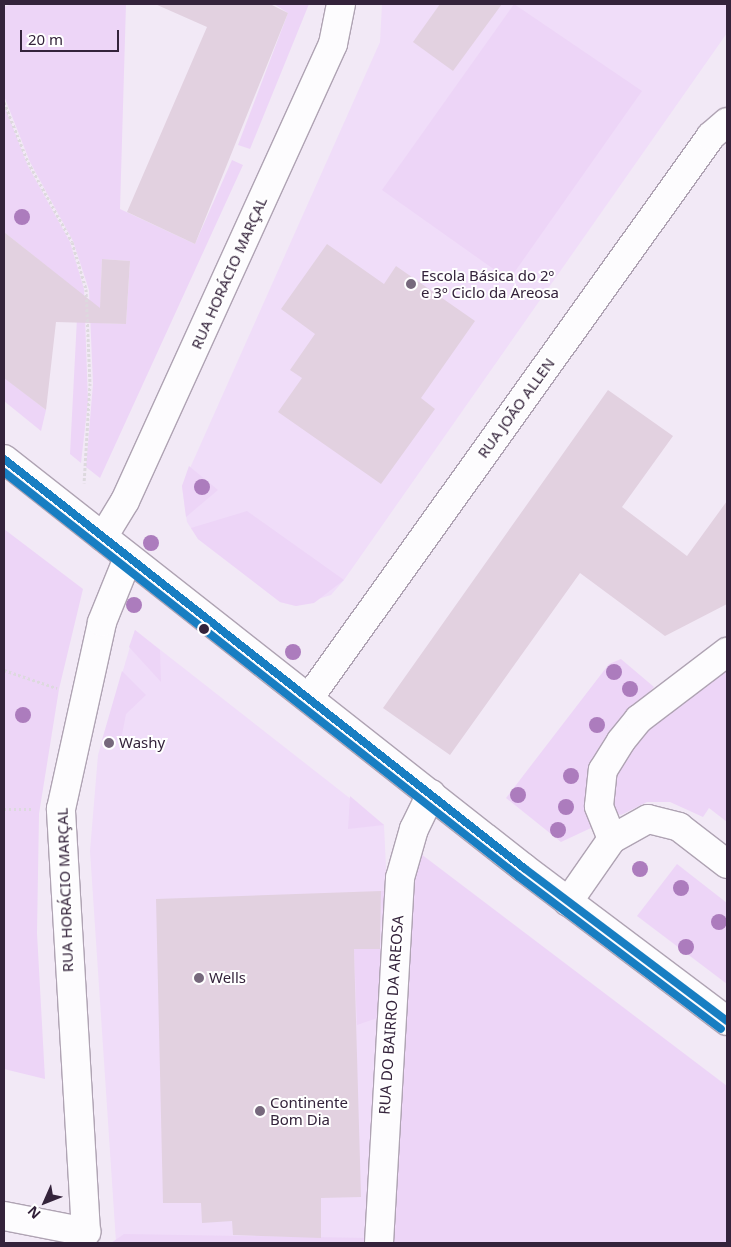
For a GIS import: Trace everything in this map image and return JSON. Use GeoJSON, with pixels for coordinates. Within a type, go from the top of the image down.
{"type":"FeatureCollection","features":[{"type":"Feature","properties":{"kind":"street","name":"RUA HORÁCIO MARÇAL"},"geometry":{"type":"LineString","coordinates":[[102,537],[125,501],[333,44],[341,4]]}},
{"type":"Feature","properties":{"kind":"street","name":"RUA JOÃO ALLEN"},"geometry":{"type":"LineString","coordinates":[[309,698],[711,136],[727,122]]}},
{"type":"Feature","properties":{"kind":"street"},"geometry":{"type":"LineString","coordinates":[[4,459],[568,902],[727,1021]]}},
{"type":"Feature","properties":{"kind":"street","name":"RUA HORÁCIO MARÇAL"},"geometry":{"type":"LineString","coordinates":[[4,1216],[86,1232],[60,809],[102,622],[128,558]]}},
{"type":"Feature","properties":{"kind":"street"},"geometry":{"type":"LineString","coordinates":[[612,839],[599,806],[603,770],[621,741],[639,719],[727,652]]}},
{"type":"Feature","properties":{"kind":"street","name":"RUA DO BAIRRO DA AREOSA"},"geometry":{"type":"LineString","coordinates":[[379,1243],[400,878],[414,829],[432,794]]}},
{"type":"Feature","properties":{"kind":"street"},"geometry":{"type":"LineString","coordinates":[[568,902],[612,839],[648,819],[665,821],[727,864]]}},
{"type":"Feature","properties":{"kind":"path"},"geometry":{"type":"LineString","coordinates":[[4,102],[28,162],[72,242],[86,289],[90,383],[84,488]]}},
{"type":"Feature","properties":{"kind":"path"},"geometry":{"type":"LineString","coordinates":[[4,670],[84,698]]}},
{"type":"Feature","properties":{"kind":"shaded area"},"geometry":{"type":"Polygon","coordinates":[[[12,4],[126,4],[120,209],[195,244],[232,160],[243,165],[100,478],[86,467],[93,384],[89,290],[73,241],[30,162],[4,96],[4,7],[12,4]],[[102,259],[100,323],[126,324],[130,261],[102,259]]]}},
{"type":"Feature","properties":{"kind":"shaded area"},"geometry":{"type":"Polygon","coordinates":[[[274,4],[309,4],[250,149],[238,145],[288,13],[274,4]]]}},
{"type":"Feature","properties":{"kind":"shaded area","name":"Escola Básica do 2º e 3º Ciclo da Areosa"},"geometry":{"type":"Polygon","coordinates":[[[382,4],[727,4],[727,33],[344,580],[331,595],[296,606],[280,602],[198,539],[187,522],[182,486],[380,42],[382,4]]]}},
{"type":"Feature","properties":{"kind":"shaded area"},"geometry":{"type":"Polygon","coordinates":[[[514,4],[642,91],[509,280],[382,190],[514,4]]]}},
{"type":"Feature","properties":{"kind":"shaded area"},"geometry":{"type":"Polygon","coordinates":[[[4,105],[28,166],[70,242],[84,289],[88,401],[81,463],[70,454],[77,318],[65,281],[4,232],[4,105]]]}},
{"type":"Feature","properties":{"kind":"shaded area"},"geometry":{"type":"Polygon","coordinates":[[[4,377],[46,410],[41,431],[4,401],[4,377]]]}},
{"type":"Feature","properties":{"kind":"shaded area"},"geometry":{"type":"Polygon","coordinates":[[[189,466],[218,490],[186,517],[182,486],[189,466]]]}},
{"type":"Feature","properties":{"kind":"shaded area"},"geometry":{"type":"Polygon","coordinates":[[[247,511],[344,580],[314,603],[296,606],[280,602],[198,539],[191,528],[247,511]]]}},
{"type":"Feature","properties":{"kind":"shaded area"},"geometry":{"type":"Polygon","coordinates":[[[4,529],[83,589],[59,689],[39,814],[37,933],[45,1079],[4,1069],[4,529]]]}},
{"type":"Feature","properties":{"kind":"shaded area"},"geometry":{"type":"Polygon","coordinates":[[[135,630],[384,825],[389,932],[369,1243],[116,1242],[90,851],[98,755],[135,630]]]}},
{"type":"Feature","properties":{"kind":"shaded area"},"geometry":{"type":"Polygon","coordinates":[[[135,630],[160,650],[161,682],[129,647],[135,630]]]}},
{"type":"Feature","properties":{"kind":"shaded area"},"geometry":{"type":"Polygon","coordinates":[[[621,659],[654,687],[605,739],[587,783],[591,828],[561,842],[506,798],[609,664],[621,659]]]}},
{"type":"Feature","properties":{"kind":"shaded area"},"geometry":{"type":"Polygon","coordinates":[[[727,664],[727,822],[709,808],[703,817],[670,802],[647,802],[621,815],[615,813],[611,780],[620,757],[662,712],[727,664]]]}},
{"type":"Feature","properties":{"kind":"shaded area"},"geometry":{"type":"Polygon","coordinates":[[[122,671],[146,695],[126,714],[121,740],[102,740],[122,671]]]}},
{"type":"Feature","properties":{"kind":"shaded area"},"geometry":{"type":"Polygon","coordinates":[[[350,796],[384,825],[348,829],[350,796]]]}},
{"type":"Feature","properties":{"kind":"shaded area"},"geometry":{"type":"Polygon","coordinates":[[[421,854],[727,1086],[727,1243],[389,1243],[409,872],[421,854]]]}},
{"type":"Feature","properties":{"kind":"shaded area"},"geometry":{"type":"Polygon","coordinates":[[[677,864],[727,903],[727,984],[637,916],[677,864]]]}},
{"type":"Feature","properties":{"kind":"shaded area"},"geometry":{"type":"Polygon","coordinates":[[[381,891],[387,891],[383,1016],[357,1025],[354,949],[383,949],[381,891]]]}},
{"type":"Feature","properties":{"kind":"shaded area"},"geometry":{"type":"Polygon","coordinates":[[[124,1234],[369,1238],[369,1243],[111,1243],[124,1234]]]}},
{"type":"Feature","properties":{"kind":"building"},"geometry":{"type":"Polygon","coordinates":[[[155,4],[270,4],[288,13],[195,244],[127,212],[207,27],[155,4]]]}},
{"type":"Feature","properties":{"kind":"building"},"geometry":{"type":"Polygon","coordinates":[[[440,4],[502,4],[453,71],[413,42],[440,4]]]}},
{"type":"Feature","properties":{"kind":"building"},"geometry":{"type":"Polygon","coordinates":[[[4,232],[100,308],[102,259],[130,261],[126,324],[56,322],[46,410],[4,378],[4,232]]]}},
{"type":"Feature","properties":{"kind":"building"},"geometry":{"type":"Polygon","coordinates":[[[327,244],[384,284],[396,266],[475,321],[421,398],[435,409],[381,484],[278,412],[302,378],[290,370],[315,334],[281,309],[327,244]]]}},
{"type":"Feature","properties":{"kind":"building"},"geometry":{"type":"Polygon","coordinates":[[[608,390],[673,436],[622,507],[687,556],[727,501],[727,604],[665,636],[580,573],[450,755],[383,708],[608,390]]]}},
{"type":"Feature","properties":{"kind":"building","name":"Continente Bom Dia"},"geometry":{"type":"Polygon","coordinates":[[[381,891],[380,949],[354,949],[361,1197],[321,1198],[321,1238],[233,1235],[232,1221],[202,1223],[201,1203],[163,1203],[156,899],[381,891]]]}},
{"type":"Feature","properties":{"kind":"transit line"},"geometry":{"type":"LineString","coordinates":[[4,459],[524,868],[727,1021]]}},
{"type":"Feature","properties":{"kind":"transit line"},"geometry":{"type":"LineString","coordinates":[[4,472],[518,876],[721,1029]]}},
{"type":"Feature","properties":{"kind":"place","name":"Escola Básica do 2º e 3º Ciclo da Areosa"},"geometry":{"type":"Point","coordinates":[411,284]}},
{"type":"Feature","properties":{"kind":"place","name":"Washy"},"geometry":{"type":"Point","coordinates":[109,743]}},
{"type":"Feature","properties":{"kind":"place","name":"Wells"},"geometry":{"type":"Point","coordinates":[199,978]}},
{"type":"Feature","properties":{"kind":"place","name":"Continente Bom Dia"},"geometry":{"type":"Point","coordinates":[260,1111]}}]}
